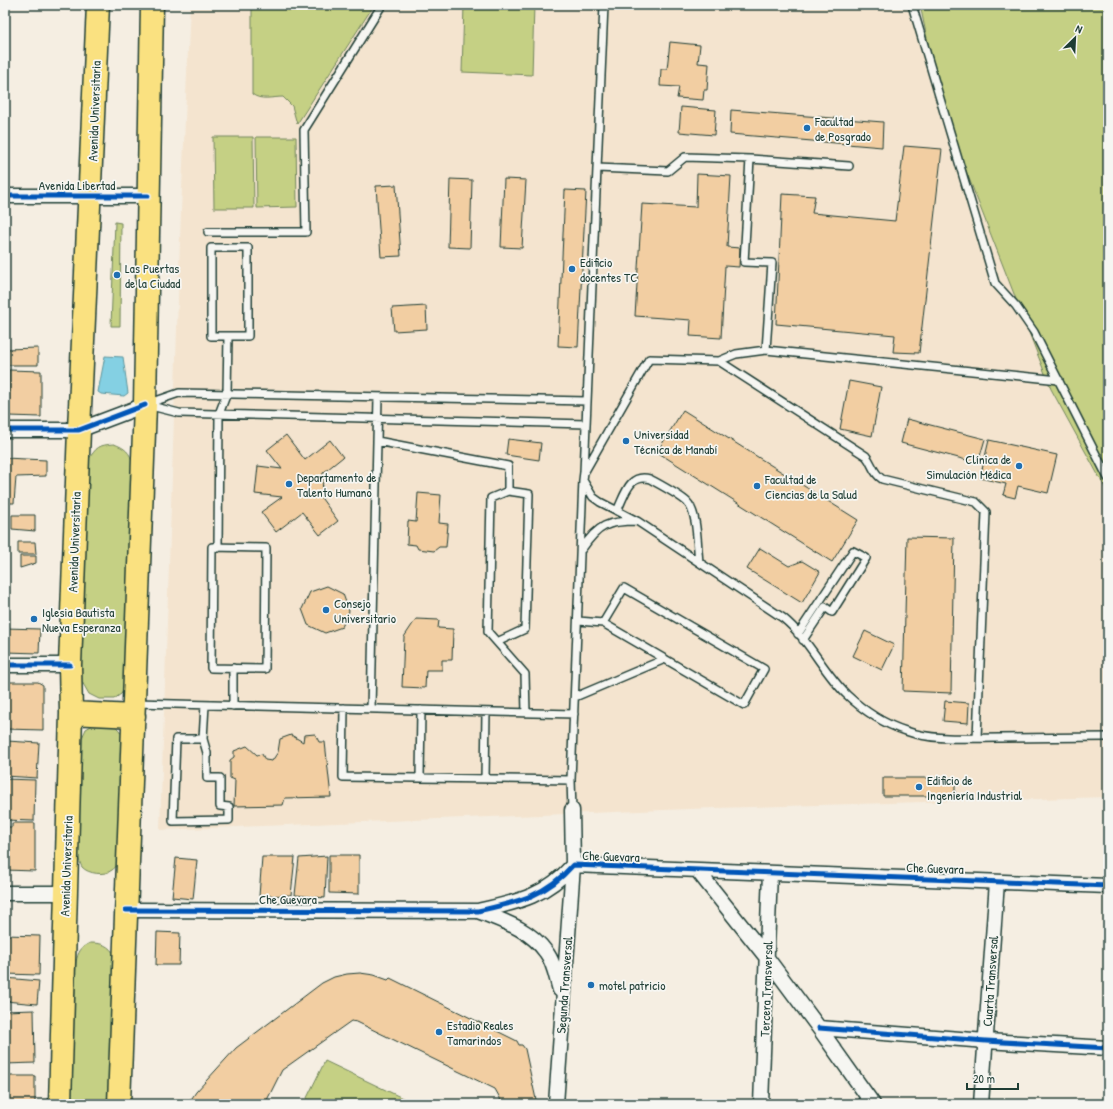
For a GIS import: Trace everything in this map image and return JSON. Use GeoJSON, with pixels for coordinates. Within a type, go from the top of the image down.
{"type":"FeatureCollection","features":[{"type":"Feature","properties":{"kind":"main road","name":"Avenida Universitaria"},"geometry":{"type":"LineString","coordinates":[[60,1104],[71,713],[70,666],[98,5]]}},
{"type":"Feature","properties":{"kind":"main road"},"geometry":{"type":"LineString","coordinates":[[119,1104],[145,405],[152,5]]}},
{"type":"Feature","properties":{"kind":"main road"},"geometry":{"type":"LineString","coordinates":[[71,713],[134,709]]}},
{"type":"Feature","properties":{"kind":"street","name":"Avenida Libertad"},"geometry":{"type":"LineString","coordinates":[[5,196],[148,196]]}},
{"type":"Feature","properties":{"kind":"street"},"geometry":{"type":"LineString","coordinates":[[5,430],[79,430],[145,405]]}},
{"type":"Feature","properties":{"kind":"street"},"geometry":{"type":"LineString","coordinates":[[5,665],[70,666]]}},
{"type":"Feature","properties":{"kind":"street"},"geometry":{"type":"LineString","coordinates":[[572,810],[573,865]]}},
{"type":"Feature","properties":{"kind":"street","name":"Che Guevara"},"geometry":{"type":"LineString","coordinates":[[126,910],[478,911],[519,902],[535,896],[563,877],[573,865],[1108,886]]}},
{"type":"Feature","properties":{"kind":"street","name":"Segunda Transversal"},"geometry":{"type":"LineString","coordinates":[[556,1104],[573,865]]}},
{"type":"Feature","properties":{"kind":"street"},"geometry":{"type":"LineString","coordinates":[[697,870],[767,958],[873,1104]]}},
{"type":"Feature","properties":{"kind":"street","name":"Tercera Transversal"},"geometry":{"type":"LineString","coordinates":[[761,1104],[770,873]]}},
{"type":"Feature","properties":{"kind":"street","name":"Cuarta Transversal"},"geometry":{"type":"LineString","coordinates":[[981,1104],[997,882]]}},
{"type":"Feature","properties":{"kind":"street"},"geometry":{"type":"LineString","coordinates":[[5,893],[66,893]]}},
{"type":"Feature","properties":{"kind":"street"},"geometry":{"type":"LineString","coordinates":[[478,911],[513,925],[525,932],[547,952],[554,967],[563,1003]]}},
{"type":"Feature","properties":{"kind":"street"},"geometry":{"type":"LineString","coordinates":[[819,1028],[986,1041],[1108,1048]]}},
{"type":"Feature","properties":{"kind":"lane"},"geometry":{"type":"LineString","coordinates":[[208,232],[306,232],[304,130],[382,5]]}},
{"type":"Feature","properties":{"kind":"lane"},"geometry":{"type":"LineString","coordinates":[[572,810],[571,780],[604,5]]}},
{"type":"Feature","properties":{"kind":"lane"},"geometry":{"type":"LineString","coordinates":[[912,5],[995,283],[1016,306],[1034,332],[1108,478]]}},
{"type":"Feature","properties":{"kind":"lane"},"geometry":{"type":"LineString","coordinates":[[597,168],[668,171],[685,157],[750,159],[848,166]]}},
{"type":"Feature","properties":{"kind":"lane"},"geometry":{"type":"LineString","coordinates":[[750,159],[744,262],[772,263],[766,350]]}},
{"type":"Feature","properties":{"kind":"lane"},"geometry":{"type":"LineString","coordinates":[[211,248],[248,248],[248,336],[228,336],[211,336],[211,248]]}},
{"type":"Feature","properties":{"kind":"lane"},"geometry":{"type":"LineString","coordinates":[[218,548],[220,414],[228,393],[228,336]]}},
{"type":"Feature","properties":{"kind":"lane"},"geometry":{"type":"LineString","coordinates":[[584,472],[649,359],[719,361],[736,354],[766,350],[1059,380]]}},
{"type":"Feature","properties":{"kind":"lane"},"geometry":{"type":"LineString","coordinates":[[719,361],[866,456],[870,461],[875,474],[882,479],[976,502],[986,512],[977,738]]}},
{"type":"Feature","properties":{"kind":"lane"},"geometry":{"type":"LineString","coordinates":[[145,405],[179,393],[587,401]]}},
{"type":"Feature","properties":{"kind":"lane"},"geometry":{"type":"LineString","coordinates":[[371,709],[378,397]]}},
{"type":"Feature","properties":{"kind":"lane"},"geometry":{"type":"LineString","coordinates":[[145,405],[179,413],[377,417],[586,424]]}},
{"type":"Feature","properties":{"kind":"lane"},"geometry":{"type":"LineString","coordinates":[[377,442],[508,466],[508,490]]}},
{"type":"Feature","properties":{"kind":"lane"},"geometry":{"type":"LineString","coordinates":[[617,511],[631,482],[637,478],[643,477],[650,479],[686,501],[694,516],[699,562]]}},
{"type":"Feature","properties":{"kind":"lane"},"geometry":{"type":"LineString","coordinates":[[583,480],[594,497],[636,521],[783,618],[803,640],[846,695],[864,709],[884,721],[906,731],[932,736],[977,738],[1108,736]]}},
{"type":"Feature","properties":{"kind":"lane"},"geometry":{"type":"LineString","coordinates":[[497,642],[525,629],[529,494],[508,490],[492,498],[488,632],[525,674],[526,713]]}},
{"type":"Feature","properties":{"kind":"lane"},"geometry":{"type":"LineString","coordinates":[[581,550],[590,537],[601,528],[622,521],[636,521]]}},
{"type":"Feature","properties":{"kind":"lane"},"geometry":{"type":"LineString","coordinates":[[212,547],[266,548],[265,669],[233,668],[211,668],[212,547]]}},
{"type":"Feature","properties":{"kind":"lane"},"geometry":{"type":"LineString","coordinates":[[798,634],[853,550],[866,558],[832,612],[824,607],[803,640]]}},
{"type":"Feature","properties":{"kind":"lane"},"geometry":{"type":"LineString","coordinates":[[578,621],[603,624],[744,705],[764,669],[624,588],[603,624]]}},
{"type":"Feature","properties":{"kind":"lane"},"geometry":{"type":"LineString","coordinates":[[575,697],[665,659]]}},
{"type":"Feature","properties":{"kind":"lane"},"geometry":{"type":"LineString","coordinates":[[233,668],[233,706]]}},
{"type":"Feature","properties":{"kind":"lane"},"geometry":{"type":"LineString","coordinates":[[134,709],[205,705],[574,714]]}},
{"type":"Feature","properties":{"kind":"lane"},"geometry":{"type":"LineString","coordinates":[[203,739],[176,740],[173,821],[229,820],[228,807],[220,806],[220,778],[207,778],[208,753],[203,739],[205,705]]}},
{"type":"Feature","properties":{"kind":"lane"},"geometry":{"type":"LineString","coordinates":[[344,708],[342,777],[571,780]]}},
{"type":"Feature","properties":{"kind":"lane"},"geometry":{"type":"LineString","coordinates":[[420,778],[421,710]]}},
{"type":"Feature","properties":{"kind":"lane"},"geometry":{"type":"LineString","coordinates":[[485,779],[486,712]]}},
{"type":"Feature","properties":{"kind":"shaded area","name":"Universidad Técnica de Manabí"},"geometry":{"type":"Polygon","coordinates":[[[190,5],[916,5],[942,109],[1051,389],[1108,493],[1108,797],[714,808],[160,830],[181,211],[190,5]]]}},
{"type":"Feature","properties":{"kind":"green space"},"geometry":{"type":"Polygon","coordinates":[[[252,5],[374,5],[297,124],[292,106],[283,97],[263,98],[252,94],[252,5]]]}},
{"type":"Feature","properties":{"kind":"green space"},"geometry":{"type":"Polygon","coordinates":[[[464,5],[534,5],[532,75],[462,72],[464,5]]]}},
{"type":"Feature","properties":{"kind":"green space"},"geometry":{"type":"Polygon","coordinates":[[[920,5],[1108,5],[1108,493],[1051,389],[942,109],[920,5]]]}},
{"type":"Feature","properties":{"kind":"green space"},"geometry":{"type":"Polygon","coordinates":[[[213,137],[253,137],[254,208],[214,208],[213,137]]]}},
{"type":"Feature","properties":{"kind":"green space"},"geometry":{"type":"Polygon","coordinates":[[[256,137],[296,137],[297,207],[257,208],[256,137]]]}},
{"type":"Feature","properties":{"kind":"green space"},"geometry":{"type":"Polygon","coordinates":[[[115,222],[121,223],[120,326],[111,326],[115,222]]]}},
{"type":"Feature","properties":{"kind":"green space"},"geometry":{"type":"Polygon","coordinates":[[[114,444],[126,451],[133,464],[128,684],[121,694],[114,699],[99,699],[89,694],[81,680],[88,460],[101,446],[114,444]]]}},
{"type":"Feature","properties":{"kind":"green space"},"geometry":{"type":"Polygon","coordinates":[[[98,722],[111,724],[117,727],[124,738],[120,856],[114,869],[101,874],[92,873],[82,867],[77,855],[81,740],[86,729],[98,722]]]}},
{"type":"Feature","properties":{"kind":"green space"},"geometry":{"type":"Polygon","coordinates":[[[90,943],[105,945],[115,956],[108,1104],[73,1104],[71,1098],[76,962],[80,950],[90,943]]]}},
{"type":"Feature","properties":{"kind":"green space"},"geometry":{"type":"Polygon","coordinates":[[[325,1061],[415,1104],[304,1104],[325,1061]]]}},
{"type":"Feature","properties":{"kind":"water"},"geometry":{"type":"Polygon","coordinates":[[[105,356],[123,357],[128,393],[124,396],[101,394],[98,392],[105,356]]]}},
{"type":"Feature","properties":{"kind":"building"},"geometry":{"type":"Polygon","coordinates":[[[670,42],[700,45],[698,63],[709,64],[707,90],[704,90],[703,100],[677,98],[679,87],[660,86],[661,69],[667,69],[670,42]]]}},
{"type":"Feature","properties":{"kind":"building"},"geometry":{"type":"Polygon","coordinates":[[[681,107],[716,110],[714,135],[679,132],[681,107]]]}},
{"type":"Feature","properties":{"kind":"building","name":"Facultad de Posgrado"},"geometry":{"type":"Polygon","coordinates":[[[731,110],[883,122],[882,147],[730,134],[731,110]]]}},
{"type":"Feature","properties":{"kind":"building"},"geometry":{"type":"Polygon","coordinates":[[[904,146],[942,149],[919,353],[893,352],[895,335],[776,324],[782,194],[815,196],[812,213],[895,221],[904,146]]]}},
{"type":"Feature","properties":{"kind":"building"},"geometry":{"type":"Polygon","coordinates":[[[697,174],[731,176],[727,247],[740,248],[739,267],[725,266],[721,338],[690,336],[691,320],[635,316],[642,204],[696,207],[697,174]]]}},
{"type":"Feature","properties":{"kind":"building"},"geometry":{"type":"Polygon","coordinates":[[[450,179],[472,180],[470,248],[448,247],[450,179]]]}},
{"type":"Feature","properties":{"kind":"building"},"geometry":{"type":"Polygon","coordinates":[[[504,179],[526,180],[522,248],[501,247],[504,179]]]}},
{"type":"Feature","properties":{"kind":"building"},"geometry":{"type":"Polygon","coordinates":[[[396,185],[401,256],[381,257],[376,186],[396,185]]]}},
{"type":"Feature","properties":{"kind":"building","name":"Edificio docentes TC"},"geometry":{"type":"Polygon","coordinates":[[[565,190],[586,191],[578,347],[558,346],[565,190]]]}},
{"type":"Feature","properties":{"kind":"building"},"geometry":{"type":"Polygon","coordinates":[[[426,306],[427,329],[394,331],[392,308],[426,306]]]}},
{"type":"Feature","properties":{"kind":"building"},"geometry":{"type":"Polygon","coordinates":[[[38,348],[38,365],[5,365],[5,349],[38,348]]]}},
{"type":"Feature","properties":{"kind":"building"},"geometry":{"type":"Polygon","coordinates":[[[9,370],[41,371],[41,417],[9,416],[9,370]]]}},
{"type":"Feature","properties":{"kind":"building"},"geometry":{"type":"Polygon","coordinates":[[[849,381],[881,387],[872,436],[840,429],[849,381]]]}},
{"type":"Feature","properties":{"kind":"building","name":"Facultad de Ciencias de la Salud"},"geometry":{"type":"Polygon","coordinates":[[[683,410],[858,520],[832,562],[657,452],[683,410]]]}},
{"type":"Feature","properties":{"kind":"building"},"geometry":{"type":"Polygon","coordinates":[[[907,419],[985,439],[978,463],[901,443],[907,419]]]}},
{"type":"Feature","properties":{"kind":"building","name":"Departamento de Talento Humano"},"geometry":{"type":"Polygon","coordinates":[[[286,435],[305,460],[330,440],[343,457],[323,473],[322,499],[338,521],[320,535],[302,512],[276,532],[261,512],[282,497],[255,494],[258,466],[282,469],[267,450],[286,435]]]}},
{"type":"Feature","properties":{"kind":"building"},"geometry":{"type":"Polygon","coordinates":[[[508,439],[541,443],[539,460],[506,455],[508,439]]]}},
{"type":"Feature","properties":{"kind":"building","name":"Clínica de Simulación Médica"},"geometry":{"type":"Polygon","coordinates":[[[989,440],[1057,455],[1048,493],[1018,486],[1015,498],[1003,495],[1006,484],[980,478],[989,440]]]}},
{"type":"Feature","properties":{"kind":"building"},"geometry":{"type":"Polygon","coordinates":[[[5,458],[46,460],[46,476],[16,477],[14,503],[5,503],[5,458]]]}},
{"type":"Feature","properties":{"kind":"building"},"geometry":{"type":"Polygon","coordinates":[[[418,493],[441,495],[439,523],[448,524],[446,547],[439,547],[434,551],[418,549],[416,545],[407,544],[408,521],[416,522],[418,493]]]}},
{"type":"Feature","properties":{"kind":"building"},"geometry":{"type":"Polygon","coordinates":[[[12,515],[35,515],[35,531],[12,529],[12,515]]]}},
{"type":"Feature","properties":{"kind":"building"},"geometry":{"type":"Polygon","coordinates":[[[907,537],[954,538],[951,693],[903,691],[907,537]]]}},
{"type":"Feature","properties":{"kind":"building"},"geometry":{"type":"Polygon","coordinates":[[[18,542],[35,542],[36,554],[18,554],[18,542]]]}},
{"type":"Feature","properties":{"kind":"building"},"geometry":{"type":"Polygon","coordinates":[[[760,548],[789,566],[802,561],[820,572],[802,603],[747,569],[760,548]]]}},
{"type":"Feature","properties":{"kind":"building"},"geometry":{"type":"Polygon","coordinates":[[[20,556],[36,556],[36,563],[20,568],[20,556]]]}},
{"type":"Feature","properties":{"kind":"building","name":"Consejo Universitario"},"geometry":{"type":"Polygon","coordinates":[[[327,586],[343,594],[349,611],[342,627],[325,633],[308,625],[302,609],[310,592],[327,586]]]}},
{"type":"Feature","properties":{"kind":"building"},"geometry":{"type":"Polygon","coordinates":[[[416,619],[439,620],[438,628],[453,629],[452,660],[442,660],[442,670],[426,670],[425,688],[402,687],[404,637],[416,619]]]}},
{"type":"Feature","properties":{"kind":"building"},"geometry":{"type":"Polygon","coordinates":[[[5,628],[40,629],[39,653],[5,652],[5,628]]]}},
{"type":"Feature","properties":{"kind":"building"},"geometry":{"type":"Polygon","coordinates":[[[865,631],[894,645],[882,670],[853,656],[865,631]]]}},
{"type":"Feature","properties":{"kind":"building"},"geometry":{"type":"Polygon","coordinates":[[[5,682],[38,682],[43,685],[43,730],[5,729],[5,682]]]}},
{"type":"Feature","properties":{"kind":"building"},"geometry":{"type":"Polygon","coordinates":[[[945,701],[969,703],[968,723],[943,721],[945,701]]]}},
{"type":"Feature","properties":{"kind":"building"},"geometry":{"type":"Polygon","coordinates":[[[315,734],[319,742],[325,742],[331,797],[285,798],[283,805],[234,806],[235,780],[230,778],[230,760],[234,757],[234,751],[247,746],[257,755],[262,754],[265,760],[272,761],[278,752],[280,739],[291,735],[303,742],[304,735],[315,734]]]}},
{"type":"Feature","properties":{"kind":"building"},"geometry":{"type":"Polygon","coordinates":[[[7,741],[39,743],[37,778],[5,776],[7,741]]]}},
{"type":"Feature","properties":{"kind":"building","name":"Edificio de Ingeniería Industrial"},"geometry":{"type":"Polygon","coordinates":[[[883,778],[955,778],[955,796],[883,796],[883,778]]]}},
{"type":"Feature","properties":{"kind":"building"},"geometry":{"type":"Polygon","coordinates":[[[5,779],[35,780],[34,821],[5,820],[5,779]]]}},
{"type":"Feature","properties":{"kind":"building"},"geometry":{"type":"Polygon","coordinates":[[[12,823],[35,823],[35,871],[5,870],[5,827],[12,827],[12,823]]]}},
{"type":"Feature","properties":{"kind":"building"},"geometry":{"type":"Polygon","coordinates":[[[329,855],[359,855],[359,894],[329,893],[329,855]]]}},
{"type":"Feature","properties":{"kind":"building"},"geometry":{"type":"Polygon","coordinates":[[[327,856],[325,898],[295,895],[299,858],[327,856]]]}},
{"type":"Feature","properties":{"kind":"building"},"geometry":{"type":"Polygon","coordinates":[[[262,857],[295,857],[291,895],[259,896],[262,857]]]}},
{"type":"Feature","properties":{"kind":"building"},"geometry":{"type":"Polygon","coordinates":[[[176,858],[197,860],[193,899],[172,897],[176,858]]]}},
{"type":"Feature","properties":{"kind":"building"},"geometry":{"type":"Polygon","coordinates":[[[157,932],[180,933],[179,965],[156,965],[157,932]]]}},
{"type":"Feature","properties":{"kind":"building"},"geometry":{"type":"Polygon","coordinates":[[[5,935],[40,936],[39,975],[5,974],[5,935]]]}},
{"type":"Feature","properties":{"kind":"building","name":"Estadio Reales Tamarindos"},"geometry":{"type":"Polygon","coordinates":[[[360,973],[374,975],[388,980],[390,978],[517,1041],[519,1045],[522,1045],[525,1049],[537,1104],[501,1104],[500,1098],[495,1089],[357,1022],[351,1021],[282,1070],[265,1104],[188,1104],[196,1092],[236,1048],[322,983],[334,977],[360,973]]]}},
{"type":"Feature","properties":{"kind":"building"},"geometry":{"type":"Polygon","coordinates":[[[5,978],[39,981],[37,1004],[5,1001],[5,978]]]}},
{"type":"Feature","properties":{"kind":"building"},"geometry":{"type":"Polygon","coordinates":[[[34,1010],[35,1063],[5,1064],[5,1011],[34,1010]]]}},
{"type":"Feature","properties":{"kind":"building"},"geometry":{"type":"Polygon","coordinates":[[[5,1076],[35,1076],[35,1104],[5,1104],[5,1076]]]}},
{"type":"Feature","properties":{"kind":"cycle path"},"geometry":{"type":"LineString","coordinates":[[5,196],[148,196]]}},
{"type":"Feature","properties":{"kind":"cycle path"},"geometry":{"type":"LineString","coordinates":[[5,430],[79,430],[145,405]]}},
{"type":"Feature","properties":{"kind":"cycle path"},"geometry":{"type":"LineString","coordinates":[[5,665],[70,665]]}},
{"type":"Feature","properties":{"kind":"cycle path"},"geometry":{"type":"LineString","coordinates":[[126,910],[478,911],[505,905],[530,897],[552,884],[573,865],[1108,886]]}},
{"type":"Feature","properties":{"kind":"cycle path"},"geometry":{"type":"LineString","coordinates":[[819,1028],[986,1041],[1108,1048]]}},
{"type":"Feature","properties":{"kind":"place","name":"Facultad de Posgrado"},"geometry":{"type":"Point","coordinates":[807,128]}},
{"type":"Feature","properties":{"kind":"place","name":"Edificio docentes TC"},"geometry":{"type":"Point","coordinates":[572,269]}},
{"type":"Feature","properties":{"kind":"place","name":"Las Puertas de la Ciudad"},"geometry":{"type":"Point","coordinates":[117,275]}},
{"type":"Feature","properties":{"kind":"place","name":"Universidad Técnica de Manabí"},"geometry":{"type":"Point","coordinates":[626,441]}},
{"type":"Feature","properties":{"kind":"place","name":"Clínica de Simulación Médica"},"geometry":{"type":"Point","coordinates":[1019,466]}},
{"type":"Feature","properties":{"kind":"place","name":"Departamento de Talento Humano"},"geometry":{"type":"Point","coordinates":[289,484]}},
{"type":"Feature","properties":{"kind":"place","name":"Facultad de Ciencias de la Salud"},"geometry":{"type":"Point","coordinates":[757,486]}},
{"type":"Feature","properties":{"kind":"place","name":"Consejo Universitario"},"geometry":{"type":"Point","coordinates":[326,610]}},
{"type":"Feature","properties":{"kind":"place","name":"Iglesia Bautista Nueva Esperanza"},"geometry":{"type":"Point","coordinates":[34,619]}},
{"type":"Feature","properties":{"kind":"place","name":"Edificio de Ingeniería Industrial"},"geometry":{"type":"Point","coordinates":[919,787]}},
{"type":"Feature","properties":{"kind":"place","name":"motel patricio"},"geometry":{"type":"Point","coordinates":[591,985]}},
{"type":"Feature","properties":{"kind":"place","name":"Estadio Reales Tamarindos"},"geometry":{"type":"Point","coordinates":[439,1032]}}]}
